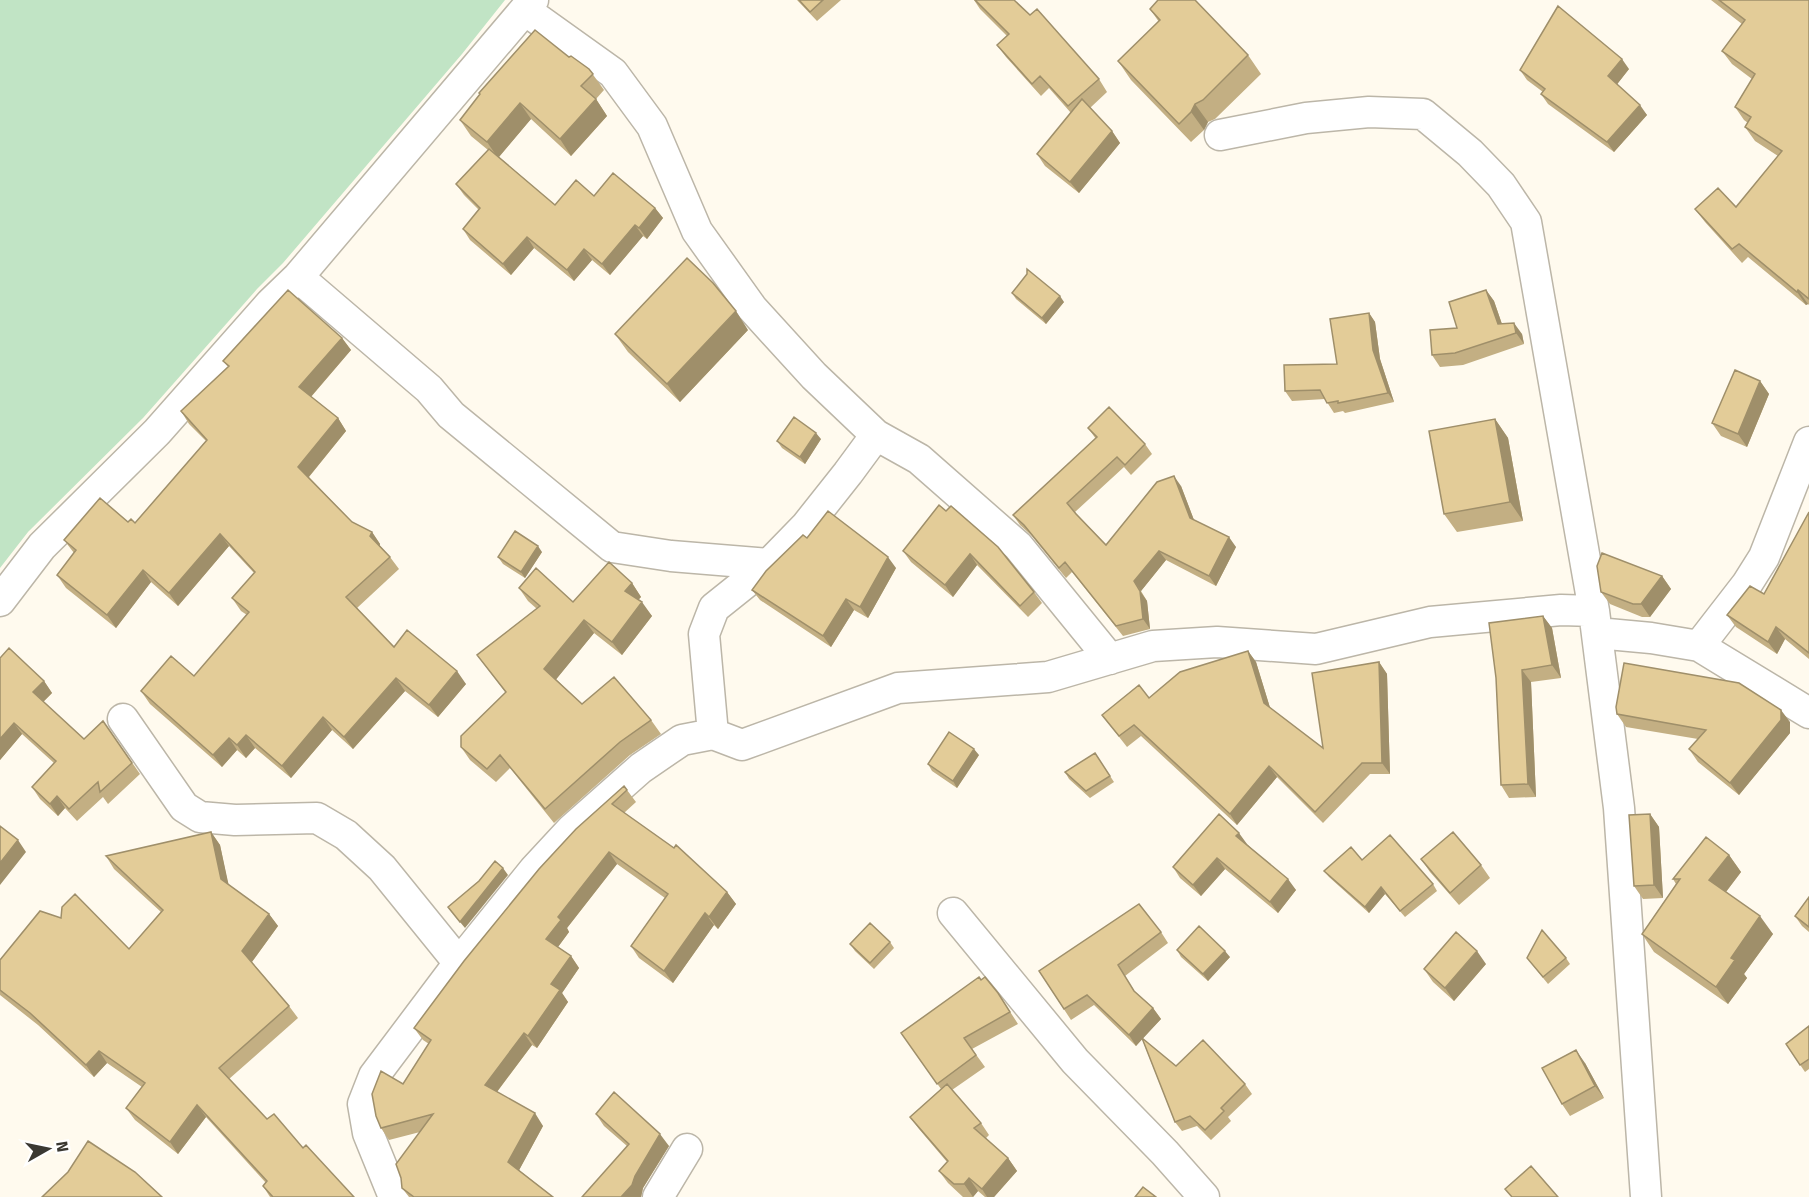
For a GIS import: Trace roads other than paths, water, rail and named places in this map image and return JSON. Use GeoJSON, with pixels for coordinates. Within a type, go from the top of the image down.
{"type":"FeatureCollection","features":[{"type":"Feature","properties":{"kind":"street"},"geometry":{"type":"LineString","coordinates":[[0,601],[42,546],[157,432],[271,303],[298,277],[529,5],[613,73],[651,126],[697,231],[752,308],[814,376],[876,435],[919,459],[1018,546],[1110,659]]}},
{"type":"Feature","properties":{"kind":"street"},"geometry":{"type":"LineString","coordinates":[[1220,135],[1306,118],[1369,112],[1423,114],[1470,153],[1501,185],[1526,222],[1595,622],[1618,808],[1646,1197]]}},
{"type":"Feature","properties":{"kind":"street"},"geometry":{"type":"LineString","coordinates":[[298,277],[429,389],[451,415],[612,547],[671,556],[768,564]]}},
{"type":"Feature","properties":{"kind":"street"},"geometry":{"type":"LineString","coordinates":[[713,734],[704,634],[714,608],[768,564],[806,526],[876,435]]}},
{"type":"Feature","properties":{"kind":"street"},"geometry":{"type":"LineString","coordinates":[[1700,646],[1747,584],[1764,557],[1809,442]]}},
{"type":"Feature","properties":{"kind":"street"},"geometry":{"type":"LineString","coordinates":[[394,1197],[368,1133],[363,1104],[374,1076],[459,963],[534,870],[572,829],[641,768],[682,740],[713,734],[742,745],[898,688],[1048,677],[1153,646],[1217,642],[1316,649],[1430,622],[1561,610],[1651,638],[1700,646],[1809,713]]}},
{"type":"Feature","properties":{"kind":"street"},"geometry":{"type":"LineString","coordinates":[[123,719],[184,807],[200,817],[235,820],[317,818],[346,835],[382,868],[459,963]]}},
{"type":"Feature","properties":{"kind":"street"},"geometry":{"type":"LineString","coordinates":[[952,913],[1075,1061],[1204,1197]]}},
{"type":"Feature","properties":{"kind":"street"},"geometry":{"type":"LineString","coordinates":[[658,1197],[687,1149]]}}]}
